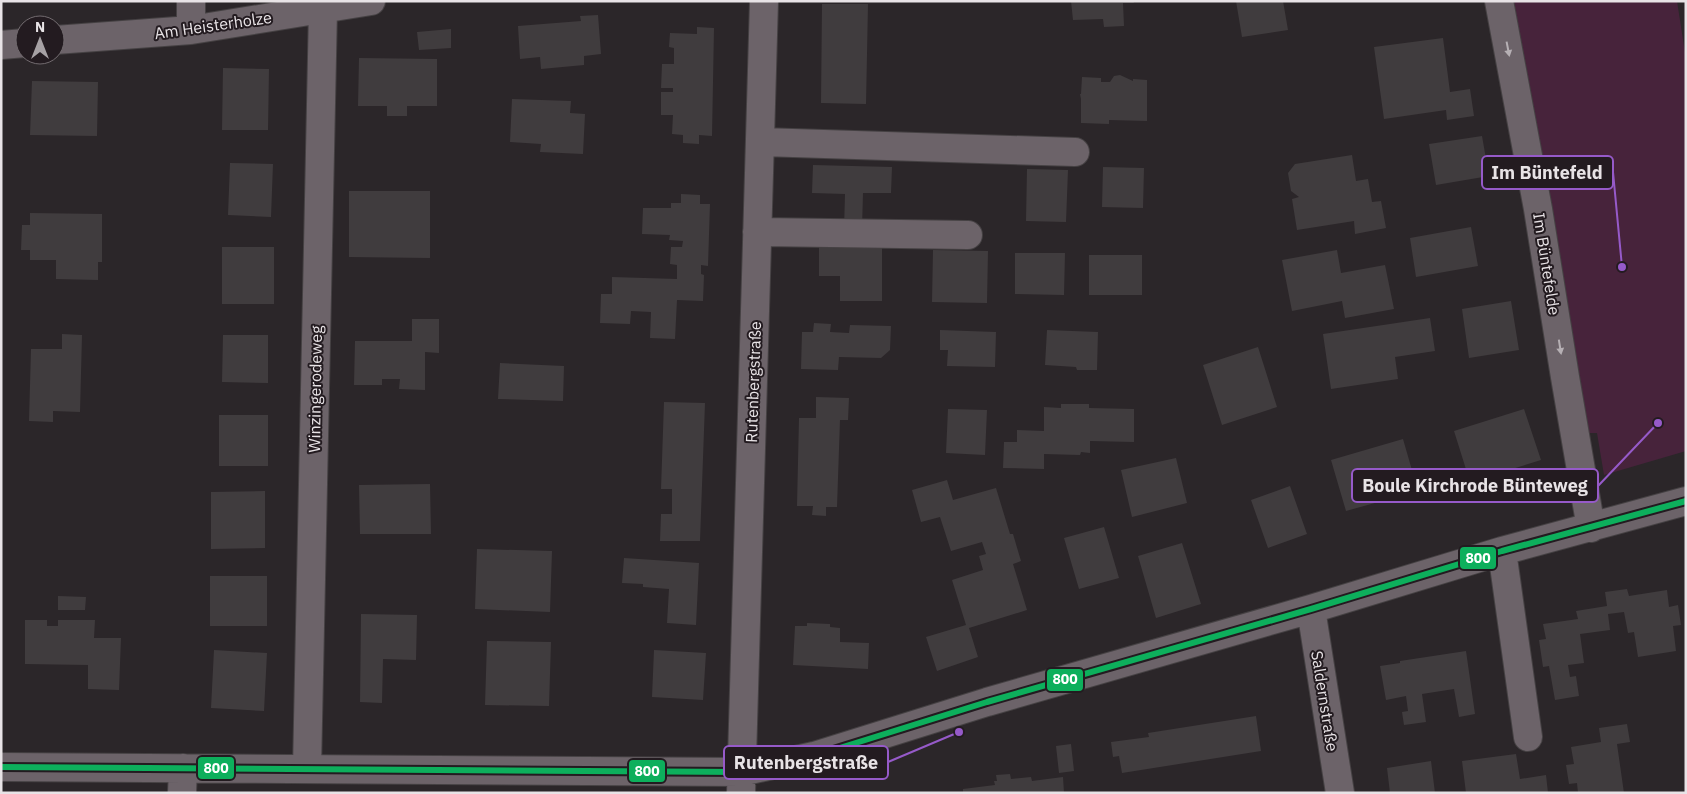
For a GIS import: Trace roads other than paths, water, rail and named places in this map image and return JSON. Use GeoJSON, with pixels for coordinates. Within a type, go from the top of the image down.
{"type":"FeatureCollection","features":[{"type":"Feature","properties":{"kind":"street"},"geometry":{"type":"LineString","coordinates":[[190,30],[191,1]]}},
{"type":"Feature","properties":{"kind":"street","name":"Am Heisterholze"},"geometry":{"type":"LineString","coordinates":[[65,39],[190,30],[371,1]]}},
{"type":"Feature","properties":{"kind":"street","name":"Rutenbergstraße"},"geometry":{"type":"LineString","coordinates":[[741,782],[764,1]]}},
{"type":"Feature","properties":{"kind":"street","name":"Im Büntefelde"},"geometry":{"type":"LineString","coordinates":[[1499,1],[1538,210],[1564,377],[1591,528]]}},
{"type":"Feature","properties":{"kind":"street","name":"Winzingerodeweg"},"geometry":{"type":"LineString","coordinates":[[307,769],[324,9]]}},
{"type":"Feature","properties":{"kind":"street"},"geometry":{"type":"LineString","coordinates":[[1,45],[15,44]]}},
{"type":"Feature","properties":{"kind":"street"},"geometry":{"type":"LineString","coordinates":[[760,142],[1075,152]]}},
{"type":"Feature","properties":{"kind":"street"},"geometry":{"type":"LineString","coordinates":[[757,232],[968,235]]}},
{"type":"Feature","properties":{"kind":"street"},"geometry":{"type":"LineString","coordinates":[[1,767],[183,780],[307,769],[741,782],[814,756],[987,702],[1502,552],[1686,501]]}},
{"type":"Feature","properties":{"kind":"street"},"geometry":{"type":"LineString","coordinates":[[1502,552],[1528,737]]}},
{"type":"Feature","properties":{"kind":"street","name":"Saldernstraße"},"geometry":{"type":"LineString","coordinates":[[1310,609],[1340,793]]}},
{"type":"Feature","properties":{"kind":"place","name":"Im Büntefeld"},"geometry":{"type":"Point","coordinates":[1622,267]}},
{"type":"Feature","properties":{"kind":"place","name":"Boule Kirchrode Bünteweg"},"geometry":{"type":"Point","coordinates":[1658,423]}},
{"type":"Feature","properties":{"kind":"place","name":"Rutenbergstraße"},"geometry":{"type":"Point","coordinates":[959,732]}}]}
